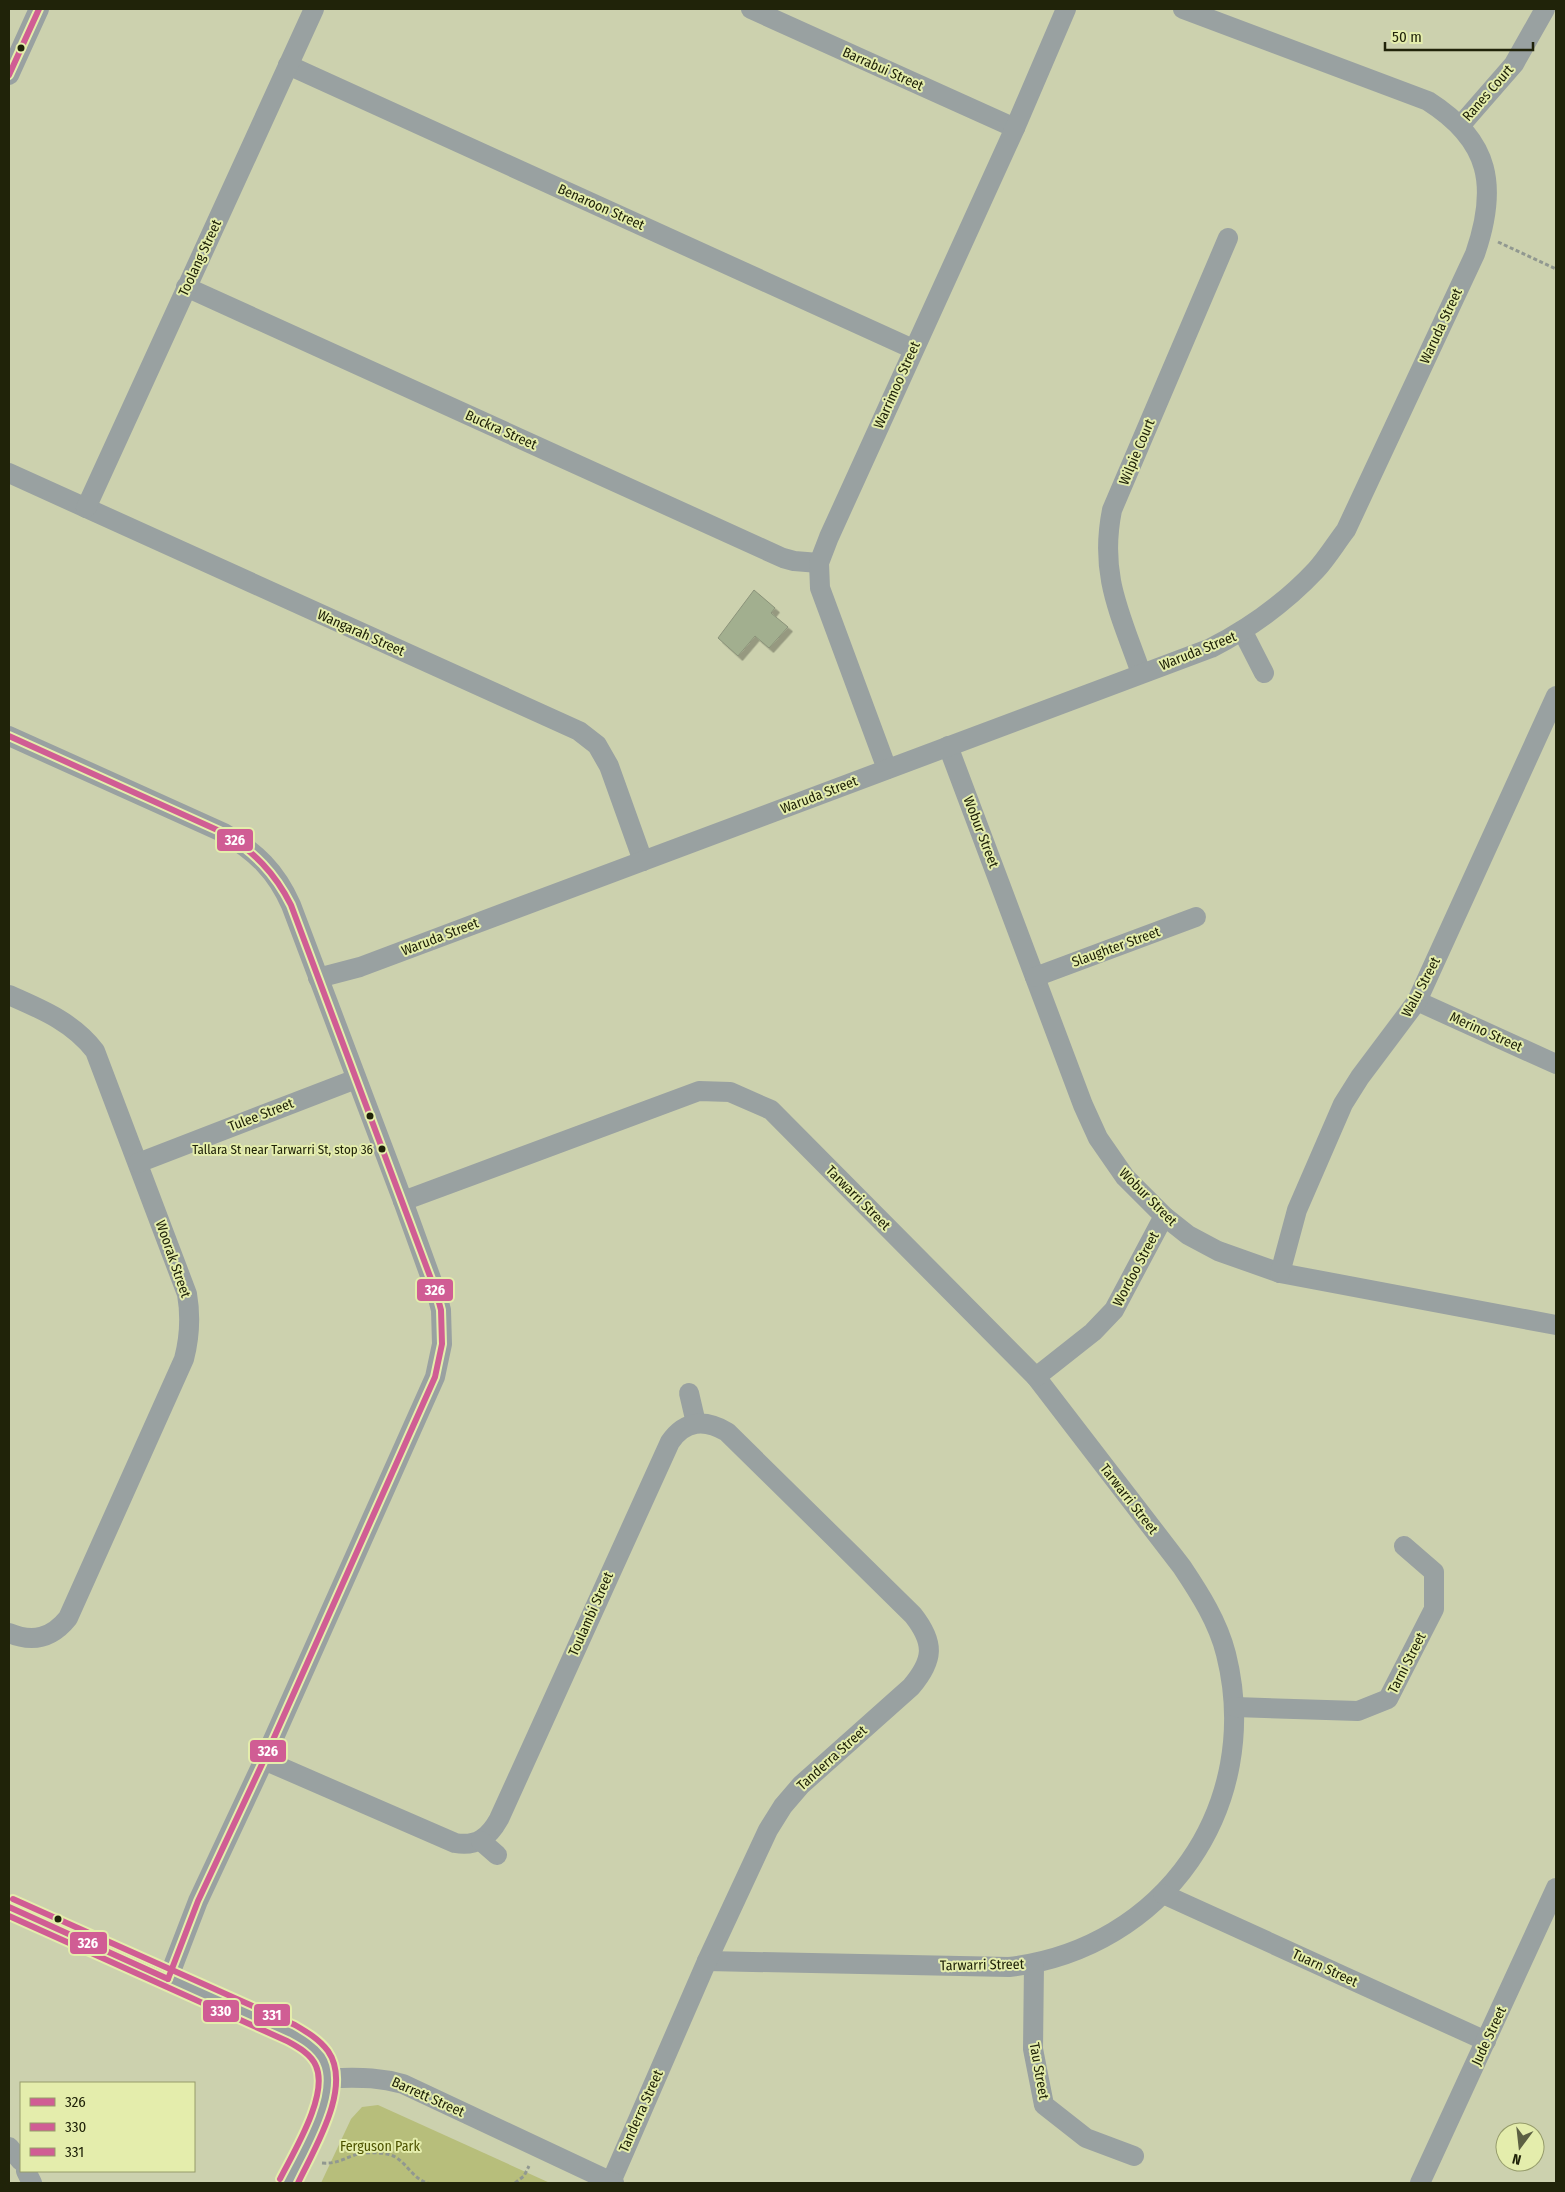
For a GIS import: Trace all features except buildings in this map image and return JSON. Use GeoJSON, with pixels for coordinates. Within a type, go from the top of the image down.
{"type":"FeatureCollection","features":[{"type":"Feature","properties":{"kind":"street"},"geometry":{"type":"LineString","coordinates":[[9,75],[40,9]]}},
{"type":"Feature","properties":{"kind":"street","name":"Toolang Street"},"geometry":{"type":"LineString","coordinates":[[86,508],[314,9]]}},
{"type":"Feature","properties":{"kind":"street","name":"Barrabui Street"},"geometry":{"type":"LineString","coordinates":[[751,9],[1015,128]]}},
{"type":"Feature","properties":{"kind":"street","name":"Warrimoo Street"},"geometry":{"type":"LineString","coordinates":[[887,769],[820,588],[820,563],[829,537],[1015,128],[1066,9]]}},
{"type":"Feature","properties":{"kind":"street","name":"Waruda Street"},"geometry":{"type":"LineString","coordinates":[[318,978],[360,967],[1211,648],[1243,632],[1279,604],[1316,570],[1346,530],[1475,254],[1487,205],[1485,169],[1475,145],[1460,126],[1446,112],[1428,101],[1183,9]]}},
{"type":"Feature","properties":{"kind":"street","name":"Ranes Court"},"geometry":{"type":"LineString","coordinates":[[1460,126],[1514,64],[1545,9]]}},
{"type":"Feature","properties":{"kind":"street","name":"Benaroon Street"},"geometry":{"type":"LineString","coordinates":[[288,65],[913,350]]}},
{"type":"Feature","properties":{"kind":"street","name":"Wilpie Court"},"geometry":{"type":"LineString","coordinates":[[1142,673],[1112,588],[1107,562],[1107,534],[1112,510],[1228,238]]}},
{"type":"Feature","properties":{"kind":"street","name":"Buckra Street"},"geometry":{"type":"LineString","coordinates":[[186,287],[783,558],[794,562],[820,563]]}},
{"type":"Feature","properties":{"kind":"street","name":"Wangarah Street"},"geometry":{"type":"LineString","coordinates":[[9,473],[579,731],[597,745],[609,766],[643,861]]}},
{"type":"Feature","properties":{"kind":"street"},"geometry":{"type":"LineString","coordinates":[[1243,632],[1264,673]]}},
{"type":"Feature","properties":{"kind":"street","name":"Walu Street"},"geometry":{"type":"LineString","coordinates":[[1280,1273],[1297,1210],[1343,1104],[1360,1076],[1417,1000],[1556,696]]}},
{"type":"Feature","properties":{"kind":"street"},"geometry":{"type":"LineString","coordinates":[[9,736],[224,833],[256,854],[281,884],[404,1201],[441,1310],[442,1344],[435,1377],[264,1760],[198,1901],[168,1979]]}},
{"type":"Feature","properties":{"kind":"street","name":"Wobur Street"},"geometry":{"type":"LineString","coordinates":[[948,746],[1083,1105],[1098,1138],[1125,1177],[1164,1216],[1188,1235],[1218,1251],[1280,1273],[1556,1325]]}},
{"type":"Feature","properties":{"kind":"street","name":"Slaughter Street"},"geometry":{"type":"LineString","coordinates":[[1035,977],[1196,918]]}},
{"type":"Feature","properties":{"kind":"street","name":"Woorak Street"},"geometry":{"type":"LineString","coordinates":[[9,995],[67,1023],[84,1036],[95,1051],[187,1294],[190,1314],[190,1336],[184,1359],[68,1618],[60,1628],[46,1637],[34,1639],[9,1633]]}},
{"type":"Feature","properties":{"kind":"street","name":"Merino Street"},"geometry":{"type":"LineString","coordinates":[[1417,1000],[1556,1064]]}},
{"type":"Feature","properties":{"kind":"street","name":"Tulee Street"},"geometry":{"type":"LineString","coordinates":[[138,1163],[356,1079]]}},
{"type":"Feature","properties":{"kind":"street","name":"Tarwarri Street"},"geometry":{"type":"LineString","coordinates":[[404,1201],[699,1091],[730,1092],[771,1110],[1036,1377],[1182,1567],[1202,1598],[1216,1627],[1225,1652],[1234,1707],[1231,1761],[1226,1788],[1216,1815],[1201,1844],[1163,1894],[1137,1917],[1108,1936],[1076,1951],[1034,1964],[985,1967],[706,1962]]}},
{"type":"Feature","properties":{"kind":"street","name":"Wordoo Street"},"geometry":{"type":"LineString","coordinates":[[1036,1377],[1093,1332],[1114,1310],[1164,1216]]}},
{"type":"Feature","properties":{"kind":"street"},"geometry":{"type":"LineString","coordinates":[[690,1393],[696,1423]]}},
{"type":"Feature","properties":{"kind":"street","name":"Toulambi Street"},"geometry":{"type":"LineString","coordinates":[[481,1841],[492,1832],[499,1819],[670,1442],[676,1433],[696,1423]]}},
{"type":"Feature","properties":{"kind":"street","name":"Tanderra Street"},"geometry":{"type":"LineString","coordinates":[[612,2182],[706,1962],[768,1830],[783,1806],[801,1785],[911,1687],[923,1673],[930,1656],[929,1643],[923,1628],[913,1615],[727,1432],[718,1427],[696,1423]]}},
{"type":"Feature","properties":{"kind":"street","name":"Tarni Street"},"geometry":{"type":"LineString","coordinates":[[1234,1707],[1358,1711],[1388,1699],[1434,1609],[1434,1572],[1404,1546]]}},
{"type":"Feature","properties":{"kind":"street"},"geometry":{"type":"LineString","coordinates":[[264,1760],[455,1843],[470,1844],[481,1841],[497,1855]]}},
{"type":"Feature","properties":{"kind":"street","name":"Jude Street"},"geometry":{"type":"LineString","coordinates":[[1420,2183],[1556,1888]]}},
{"type":"Feature","properties":{"kind":"street","name":"Tuarn Street"},"geometry":{"type":"LineString","coordinates":[[1163,1894],[1486,2042]]}},
{"type":"Feature","properties":{"kind":"street"},"geometry":{"type":"LineString","coordinates":[[9,1906],[305,2040],[322,2058],[326,2066],[328,2078],[323,2103],[288,2183]]}},
{"type":"Feature","properties":{"kind":"street","name":"Tau Street"},"geometry":{"type":"LineString","coordinates":[[1034,1964],[1033,2049],[1044,2105],[1086,2138],[1134,2156]]}},
{"type":"Feature","properties":{"kind":"street","name":"Barrett Street"},"geometry":{"type":"LineString","coordinates":[[328,2078],[364,2076],[382,2078],[403,2084],[612,2182]]}},
{"type":"Feature","properties":{"kind":"street"},"geometry":{"type":"LineString","coordinates":[[9,2147],[20,2161]]}},
{"type":"Feature","properties":{"kind":"path"},"geometry":{"type":"LineString","coordinates":[[1481,235],[1556,269]]}},
{"type":"Feature","properties":{"kind":"path"},"geometry":{"type":"LineString","coordinates":[[322,2163],[337,2163],[360,2153],[386,2154],[400,2159],[416,2178],[428,2183]]}},
{"type":"Feature","properties":{"kind":"path"},"geometry":{"type":"LineString","coordinates":[[515,2183],[524,2176],[529,2166]]}},
{"type":"Feature","properties":{"kind":"green space","name":"Ferguson Park"},"geometry":{"type":"Polygon","coordinates":[[[378,2105],[550,2183],[321,2183],[351,2119],[362,2107],[378,2105]]]}},
{"type":"Feature","properties":{"kind":"transit line","name":"326"},"geometry":{"type":"LineString","coordinates":[[9,75],[39,9]]}},
{"type":"Feature","properties":{"kind":"transit line","name":"326"},"geometry":{"type":"LineString","coordinates":[[9,736],[224,833],[245,848],[271,873],[291,905],[441,1310],[442,1344],[435,1377],[264,1760],[198,1901],[168,1979]]}},
{"type":"Feature","properties":{"kind":"transit line","name":"331"},"geometry":{"type":"LineString","coordinates":[[13,1899],[295,2025],[321,2043],[328,2051],[335,2066],[334,2100],[321,2136],[298,2183]]}},
{"type":"Feature","properties":{"kind":"transit line","name":"326"},"geometry":{"type":"LineString","coordinates":[[9,1907],[168,1979]]}},
{"type":"Feature","properties":{"kind":"transit line","name":"330"},"geometry":{"type":"LineString","coordinates":[[9,1916],[287,2041],[308,2054],[316,2066],[319,2078],[318,2092],[308,2124],[280,2179]]}},
{"type":"Feature","properties":{"kind":"place","name":"Tallara St near Tarwarri St, stop 36"},"geometry":{"type":"Point","coordinates":[382,1149]}}]}
